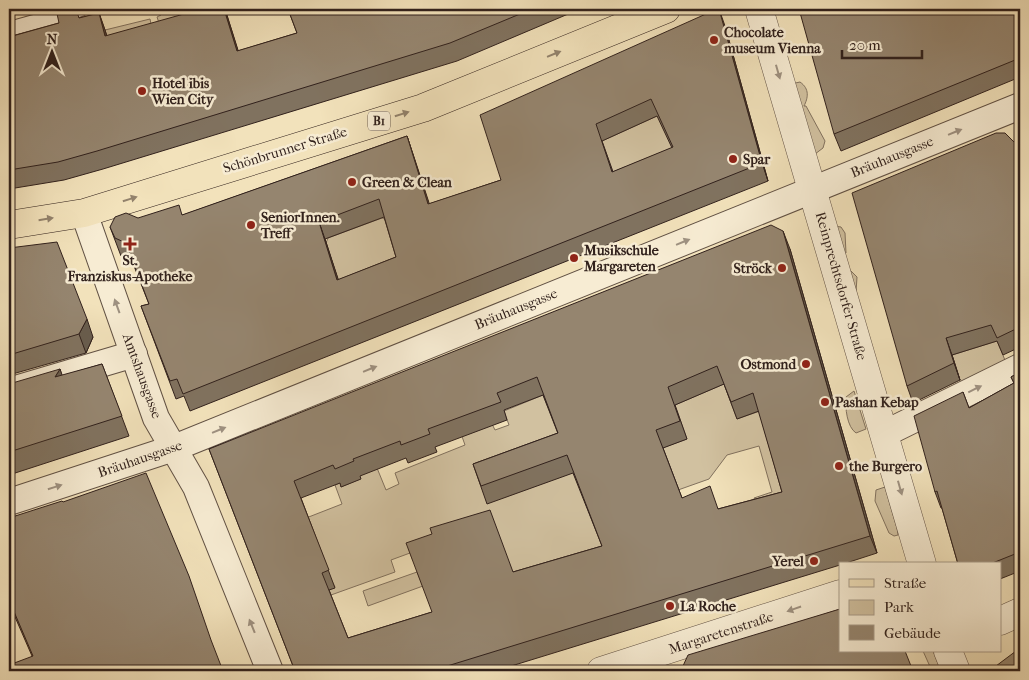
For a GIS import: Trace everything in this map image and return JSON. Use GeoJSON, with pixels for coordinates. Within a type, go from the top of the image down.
{"type":"FeatureCollection","features":[{"type":"Feature","properties":{"kind":"main road","name":"Schönbrunner Straße"},"geometry":{"type":"LineString","coordinates":[[9,225],[84,213],[422,108],[666,9]]}},
{"type":"Feature","properties":{"kind":"street","name":"Reinprechtsdorfer Straße"},"geometry":{"type":"LineString","coordinates":[[760,9],[921,562]]}},
{"type":"Feature","properties":{"kind":"street","name":"Bräuhausgasse"},"geometry":{"type":"LineString","coordinates":[[9,502],[174,448],[812,189],[1018,113]]}},
{"type":"Feature","properties":{"kind":"street","name":"Amtshausgasse"},"geometry":{"type":"LineString","coordinates":[[84,213],[156,418],[196,487],[270,671]]}},
{"type":"Feature","properties":{"kind":"street"},"geometry":{"type":"LineString","coordinates":[[9,391],[134,354]]}},
{"type":"Feature","properties":{"kind":"street"},"geometry":{"type":"LineString","coordinates":[[884,434],[1020,367]]}},
{"type":"Feature","properties":{"kind":"street","name":"Margaretenstraße"},"geometry":{"type":"LineString","coordinates":[[601,671],[647,665],[839,594]]}},
{"type":"Feature","properties":{"kind":"street"},"geometry":{"type":"LineString","coordinates":[[1002,620],[1020,612]]}},
{"type":"Feature","properties":{"kind":"street"},"geometry":{"type":"LineString","coordinates":[[948,652],[956,671]]}},
{"type":"Feature","properties":{"kind":"lane"},"geometry":{"type":"LineString","coordinates":[[9,29],[81,9]]}},
{"type":"Feature","properties":{"kind":"green space"},"geometry":{"type":"Polygon","coordinates":[[[159,9],[192,9],[194,17],[160,26],[157,17],[161,15],[159,9]]]}},
{"type":"Feature","properties":{"kind":"green space"},"geometry":{"type":"Polygon","coordinates":[[[150,19],[152,29],[111,53],[105,30],[150,19]]]}},
{"type":"Feature","properties":{"kind":"green space"},"geometry":{"type":"Polygon","coordinates":[[[800,82],[807,91],[804,106],[806,106],[825,141],[823,148],[811,157],[791,84],[800,82]]]}},
{"type":"Feature","properties":{"kind":"green space"},"geometry":{"type":"Polygon","coordinates":[[[657,116],[702,133],[619,189],[602,141],[657,116]]]}},
{"type":"Feature","properties":{"kind":"green space"},"geometry":{"type":"Polygon","coordinates":[[[382,218],[387,220],[401,271],[343,294],[326,243],[328,238],[382,218]]]}},
{"type":"Feature","properties":{"kind":"green space"},"geometry":{"type":"Polygon","coordinates":[[[827,225],[841,227],[845,233],[845,254],[849,270],[857,277],[856,292],[847,295],[827,225]]]}},
{"type":"Feature","properties":{"kind":"green space"},"geometry":{"type":"Polygon","coordinates":[[[997,341],[1007,365],[962,387],[952,355],[997,341]]]}},
{"type":"Feature","properties":{"kind":"green space"},"geometry":{"type":"Polygon","coordinates":[[[724,384],[737,419],[760,411],[794,527],[764,533],[754,498],[772,492],[759,446],[727,455],[709,479],[678,490],[602,547],[548,582],[438,552],[413,561],[410,553],[391,560],[395,572],[331,595],[329,590],[335,587],[301,520],[342,504],[335,485],[340,483],[341,487],[360,479],[359,475],[377,468],[386,490],[399,484],[395,473],[465,445],[459,428],[491,422],[495,430],[509,425],[504,411],[543,395],[573,473],[687,439],[675,405],[724,384]]]}},
{"type":"Feature","properties":{"kind":"green space"},"geometry":{"type":"Polygon","coordinates":[[[854,391],[866,429],[856,433],[847,417],[846,406],[846,397],[854,391]]]}},
{"type":"Feature","properties":{"kind":"green space"},"geometry":{"type":"Polygon","coordinates":[[[885,487],[897,528],[898,535],[894,536],[889,533],[875,501],[876,490],[885,487]]]}},
{"type":"Feature","properties":{"kind":"green space"},"geometry":{"type":"Polygon","coordinates":[[[417,572],[423,586],[368,606],[363,591],[417,572]]]}},
{"type":"Feature","properties":{"kind":"green space"},"geometry":{"type":"Polygon","coordinates":[[[923,652],[933,652],[941,671],[932,671],[923,652]]]}},
{"type":"Feature","properties":{"kind":"building"},"geometry":{"type":"Polygon","coordinates":[[[56,9],[76,9],[79,18],[99,13],[105,36],[191,12],[190,9],[224,9],[237,51],[297,33],[288,9],[532,9],[450,43],[97,151],[58,162],[9,170],[9,37],[59,23],[56,9]]]}},
{"type":"Feature","properties":{"kind":"building"},"geometry":{"type":"Polygon","coordinates":[[[719,9],[762,163],[183,394],[177,379],[170,381],[141,306],[149,304],[126,243],[115,238],[110,227],[115,217],[126,213],[138,218],[179,205],[182,215],[407,136],[428,204],[501,180],[480,115],[719,9]],[[651,99],[596,124],[612,172],[673,147],[651,99]],[[379,199],[319,222],[337,280],[396,257],[379,199]]]}},
{"type":"Feature","properties":{"kind":"building"},"geometry":{"type":"Polygon","coordinates":[[[799,9],[1020,9],[1020,58],[834,134],[799,9]]]}},
{"type":"Feature","properties":{"kind":"building"},"geometry":{"type":"Polygon","coordinates":[[[996,133],[1005,133],[1020,148],[1020,327],[997,338],[991,325],[946,338],[954,363],[907,386],[852,193],[996,133]]]}},
{"type":"Feature","properties":{"kind":"building"},"geometry":{"type":"Polygon","coordinates":[[[771,225],[783,231],[870,536],[431,671],[295,671],[209,449],[771,225]],[[717,366],[668,387],[680,421],[656,430],[682,498],[710,486],[718,509],[782,492],[753,393],[731,402],[717,366]],[[537,377],[497,393],[501,402],[428,429],[430,434],[401,445],[400,441],[353,459],[354,461],[335,469],[333,465],[294,481],[329,570],[322,573],[348,638],[432,612],[406,543],[432,534],[430,528],[490,510],[513,572],[602,546],[567,455],[481,486],[473,464],[558,433],[537,377]]]}},
{"type":"Feature","properties":{"kind":"building"},"geometry":{"type":"Polygon","coordinates":[[[57,242],[87,319],[79,334],[9,355],[9,248],[57,242]]]}},
{"type":"Feature","properties":{"kind":"building"},"geometry":{"type":"Polygon","coordinates":[[[102,364],[122,416],[9,452],[9,401],[13,400],[9,384],[60,369],[55,377],[102,364]]]}},
{"type":"Feature","properties":{"kind":"building"},"geometry":{"type":"Polygon","coordinates":[[[1020,372],[1020,552],[995,562],[957,562],[937,491],[935,492],[914,416],[963,392],[969,408],[1014,383],[1011,377],[1020,372]]]}},
{"type":"Feature","properties":{"kind":"building"},"geometry":{"type":"Polygon","coordinates":[[[146,473],[189,576],[223,671],[9,671],[9,665],[33,656],[9,600],[9,518],[63,502],[146,473]]]}},
{"type":"Feature","properties":{"kind":"building"},"geometry":{"type":"Polygon","coordinates":[[[839,609],[839,652],[905,652],[913,671],[685,671],[683,666],[688,655],[839,609]]]}},
{"type":"Feature","properties":{"kind":"building"},"geometry":{"type":"Polygon","coordinates":[[[1020,648],[1020,671],[993,671],[992,669],[1020,648]]]}},
{"type":"Feature","properties":{"kind":"place","name":"Chocolate museum Vienna"},"geometry":{"type":"Point","coordinates":[714,40]}},
{"type":"Feature","properties":{"kind":"place","name":"Hotel ibis Wien City"},"geometry":{"type":"Point","coordinates":[142,91]}},
{"type":"Feature","properties":{"kind":"place","name":"Spar"},"geometry":{"type":"Point","coordinates":[733,159]}},
{"type":"Feature","properties":{"kind":"place","name":"Green & Clean"},"geometry":{"type":"Point","coordinates":[352,182]}},
{"type":"Feature","properties":{"kind":"place","name":"SeniorInnen. Treff"},"geometry":{"type":"Point","coordinates":[251,225]}},
{"type":"Feature","properties":{"kind":"place","name":"St. Franziskus-Apotheke"},"geometry":{"type":"Point","coordinates":[130,244]}},
{"type":"Feature","properties":{"kind":"place","name":"Musikschule Margareten"},"geometry":{"type":"Point","coordinates":[574,258]}},
{"type":"Feature","properties":{"kind":"place","name":"Ströck"},"geometry":{"type":"Point","coordinates":[782,268]}},
{"type":"Feature","properties":{"kind":"place","name":"Ostmond"},"geometry":{"type":"Point","coordinates":[806,364]}},
{"type":"Feature","properties":{"kind":"place","name":"Pashan Kebap"},"geometry":{"type":"Point","coordinates":[825,402]}},
{"type":"Feature","properties":{"kind":"place","name":"the Burgero"},"geometry":{"type":"Point","coordinates":[839,466]}},
{"type":"Feature","properties":{"kind":"place","name":"Yerel"},"geometry":{"type":"Point","coordinates":[814,561]}},
{"type":"Feature","properties":{"kind":"place","name":"La Roche"},"geometry":{"type":"Point","coordinates":[670,606]}}]}
